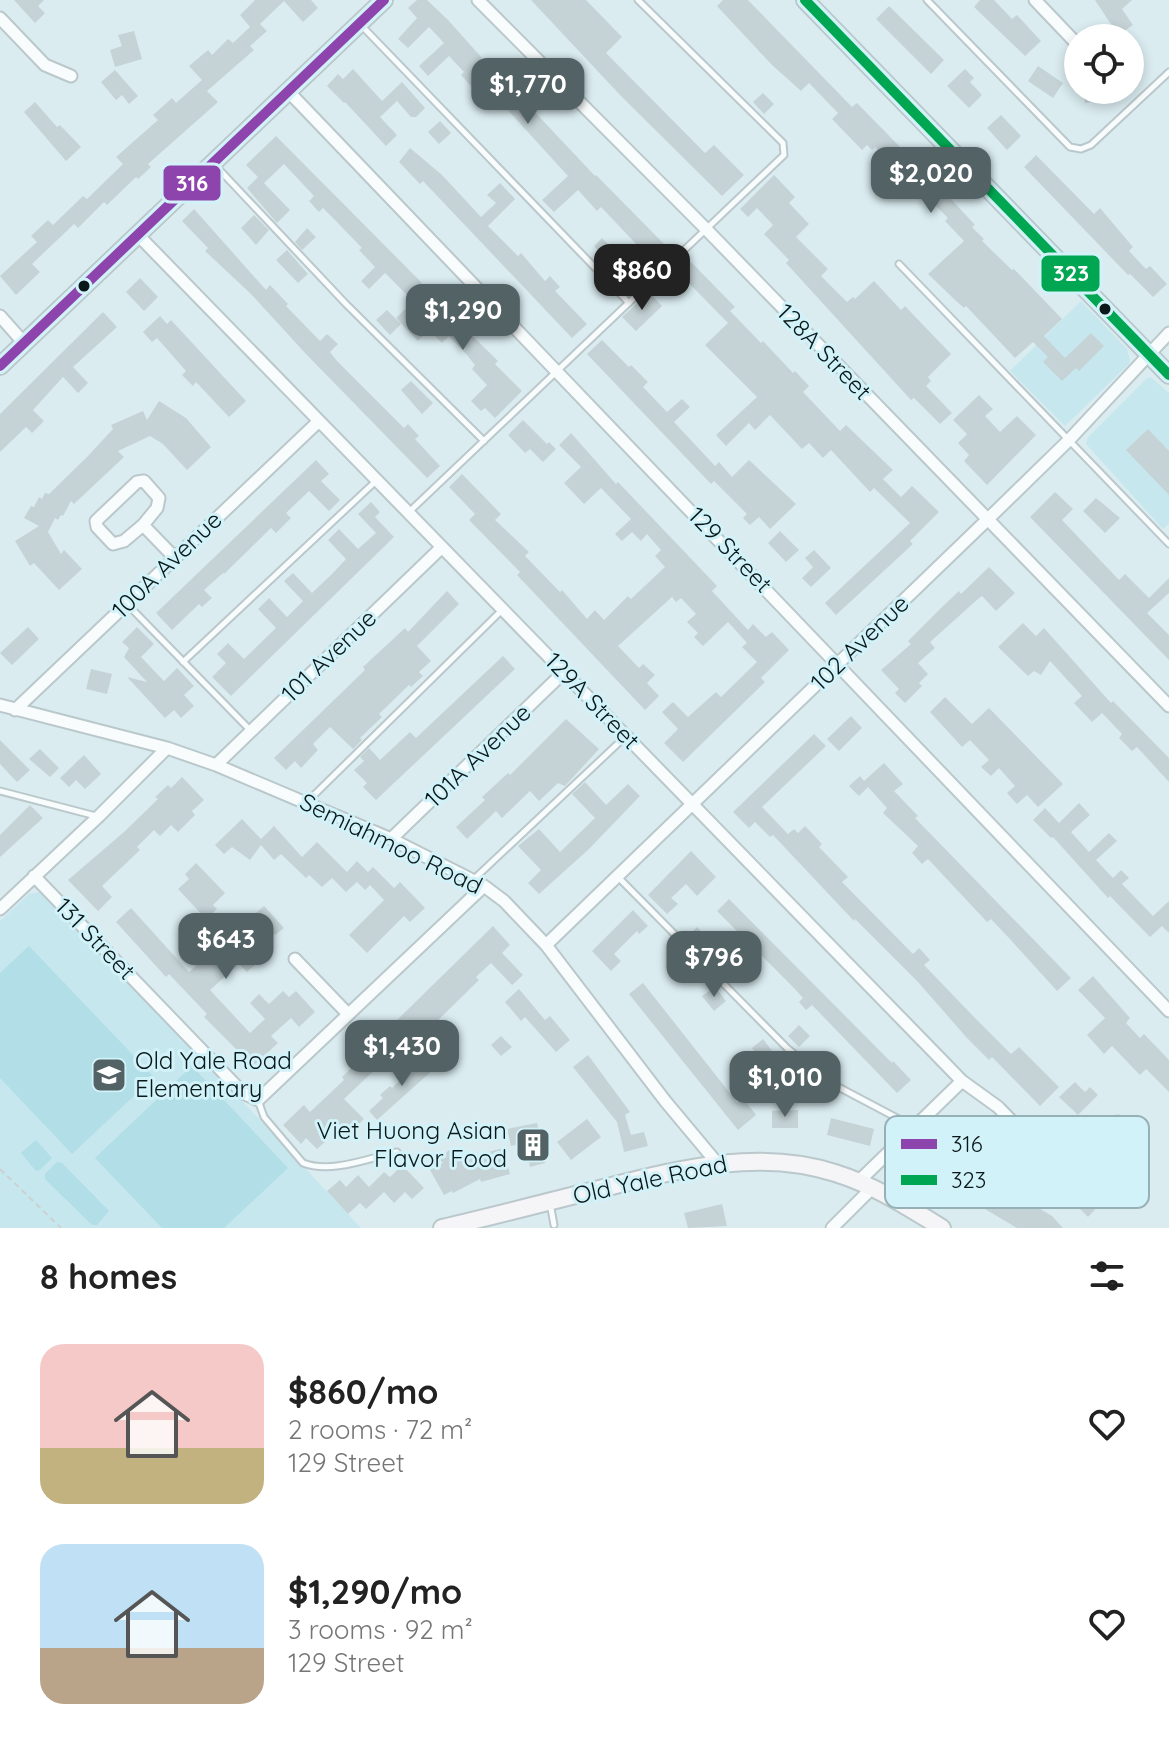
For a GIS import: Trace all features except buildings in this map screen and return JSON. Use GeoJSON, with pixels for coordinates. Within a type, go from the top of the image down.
{"type":"FeatureCollection","features":[{"type":"Feature","properties":{"kind":"main road"},"geometry":{"type":"LineString","coordinates":[[0,366],[384,0]]}},
{"type":"Feature","properties":{"kind":"main road"},"geometry":{"type":"LineString","coordinates":[[805,0],[1169,375]]}},
{"type":"Feature","properties":{"kind":"main road","name":"Old Yale Road"},"geometry":{"type":"LineString","coordinates":[[442,1228],[505,1221],[549,1202],[717,1163],[756,1161],[797,1164],[832,1172],[866,1184],[885,1195]]}},
{"type":"Feature","properties":{"kind":"main road","name":"Old Yale Road"},"geometry":{"type":"LineString","coordinates":[[907,1208],[942,1228]]}},
{"type":"Feature","properties":{"kind":"street","name":"128A Street"},"geometry":{"type":"LineString","coordinates":[[478,0],[706,229],[1169,706]]}},
{"type":"Feature","properties":{"kind":"street"},"geometry":{"type":"LineString","coordinates":[[1035,0],[1064,30]]}},
{"type":"Feature","properties":{"kind":"street"},"geometry":{"type":"LineString","coordinates":[[0,18],[45,65],[71,76]]}},
{"type":"Feature","properties":{"kind":"street","name":"129 Street"},"geometry":{"type":"LineString","coordinates":[[288,91],[1169,1011]]}},
{"type":"Feature","properties":{"kind":"street","name":"129A Street"},"geometry":{"type":"LineString","coordinates":[[137,234],[962,1081],[1007,1116]]}},
{"type":"Feature","properties":{"kind":"street"},"geometry":{"type":"LineString","coordinates":[[0,316],[24,343]]}},
{"type":"Feature","properties":{"kind":"street","name":"102 Avenue"},"geometry":{"type":"LineString","coordinates":[[546,945],[1069,440],[1169,333]]}},
{"type":"Feature","properties":{"kind":"street","name":"100A Avenue"},"geometry":{"type":"LineString","coordinates":[[15,710],[319,421]]}},
{"type":"Feature","properties":{"kind":"street"},"geometry":{"type":"LineString","coordinates":[[144,481],[159,498],[157,508],[143,525],[124,541],[113,544],[97,527],[96,521],[137,482],[144,481]]}},
{"type":"Feature","properties":{"kind":"street"},"geometry":{"type":"LineString","coordinates":[[143,525],[174,557]]}},
{"type":"Feature","properties":{"kind":"street","name":"101 Avenue"},"geometry":{"type":"LineString","coordinates":[[216,765],[442,547]]}},
{"type":"Feature","properties":{"kind":"street","name":"101A Avenue"},"geometry":{"type":"LineString","coordinates":[[391,839],[564,672]]}},
{"type":"Feature","properties":{"kind":"street","name":"Semiahmoo Road"},"geometry":{"type":"LineString","coordinates":[[0,705],[167,748],[216,765],[391,839],[479,883],[504,901],[546,945],[666,1102],[717,1163]]}},
{"type":"Feature","properties":{"kind":"street"},"geometry":{"type":"LineString","coordinates":[[0,909],[167,748]]}},
{"type":"Feature","properties":{"kind":"street","name":"131 Street"},"geometry":{"type":"LineString","coordinates":[[34,876],[243,1093],[258,1100]]}},
{"type":"Feature","properties":{"kind":"street"},"geometry":{"type":"LineString","coordinates":[[258,1100],[479,883]]}},
{"type":"Feature","properties":{"kind":"street"},"geometry":{"type":"LineString","coordinates":[[295,959],[348,1014]]}},
{"type":"Feature","properties":{"kind":"street"},"geometry":{"type":"LineString","coordinates":[[926,1116],[962,1081]]}},
{"type":"Feature","properties":{"kind":"street"},"geometry":{"type":"LineString","coordinates":[[832,1228],[885,1162]]}},
{"type":"Feature","properties":{"kind":"lane"},"geometry":{"type":"LineString","coordinates":[[409,513],[784,155],[783,143],[638,0]]}},
{"type":"Feature","properties":{"kind":"lane"},"geometry":{"type":"LineString","coordinates":[[927,0],[1070,147],[1081,149],[1091,145],[1169,72]]}},
{"type":"Feature","properties":{"kind":"lane"},"geometry":{"type":"LineString","coordinates":[[359,23],[629,303]]}},
{"type":"Feature","properties":{"kind":"lane"},"geometry":{"type":"LineString","coordinates":[[212,163],[346,304],[484,441]]}},
{"type":"Feature","properties":{"kind":"lane"},"geometry":{"type":"LineString","coordinates":[[899,264],[1169,544]]}},
{"type":"Feature","properties":{"kind":"lane"},"geometry":{"type":"LineString","coordinates":[[183,662],[377,480]]}},
{"type":"Feature","properties":{"kind":"lane"},"geometry":{"type":"LineString","coordinates":[[126,603],[250,731]]}},
{"type":"Feature","properties":{"kind":"lane"},"geometry":{"type":"LineString","coordinates":[[306,802],[503,609]]}},
{"type":"Feature","properties":{"kind":"lane"},"geometry":{"type":"LineString","coordinates":[[479,883],[626,736]]}},
{"type":"Feature","properties":{"kind":"lane"},"geometry":{"type":"LineString","coordinates":[[0,791],[99,816]]}},
{"type":"Feature","properties":{"kind":"lane"},"geometry":{"type":"LineString","coordinates":[[617,877],[797,1056],[827,1081],[894,1116]]}},
{"type":"Feature","properties":{"kind":"lane"},"geometry":{"type":"LineString","coordinates":[[258,1100],[264,1117],[303,1163],[328,1167],[397,1152]]}},
{"type":"Feature","properties":{"kind":"lane"},"geometry":{"type":"LineString","coordinates":[[549,1202],[554,1225]]}},
{"type":"Feature","properties":{"kind":"path"},"geometry":{"type":"LineString","coordinates":[[0,1169],[61,1228]]}},
{"type":"Feature","properties":{"kind":"shaded area"},"geometry":{"type":"Polygon","coordinates":[[[1081,301],[1127,349],[1130,360],[1065,426],[1010,371],[1081,301]]]}},
{"type":"Feature","properties":{"kind":"shaded area"},"geometry":{"type":"Polygon","coordinates":[[[1147,378],[1152,378],[1169,393],[1169,523],[1163,529],[1086,444],[1088,437],[1147,378]]]}},
{"type":"Feature","properties":{"kind":"shaded area","name":"Old Yale Road Elementary"},"geometry":{"type":"Polygon","coordinates":[[[46,891],[361,1228],[0,1228],[0,921],[29,894],[46,891]]]}},
{"type":"Feature","properties":{"kind":"shaded area"},"geometry":{"type":"Polygon","coordinates":[[[29,946],[154,1077],[72,1154],[0,1078],[0,973],[29,946]]]}},
{"type":"Feature","properties":{"kind":"shaded area"},"geometry":{"type":"Polygon","coordinates":[[[192,1066],[288,1168],[224,1228],[162,1228],[95,1158],[192,1066]]]}},
{"type":"Feature","properties":{"kind":"shaded area"},"geometry":{"type":"Polygon","coordinates":[[[36,1140],[52,1158],[36,1171],[21,1153],[36,1140]]]}},
{"type":"Feature","properties":{"kind":"shaded area"},"geometry":{"type":"Polygon","coordinates":[[[57,1162],[62,1163],[109,1211],[97,1225],[92,1225],[45,1179],[45,1174],[57,1162]]]}},
{"type":"Feature","properties":{"kind":"transit line","name":"316"},"geometry":{"type":"LineString","coordinates":[[0,366],[384,0]]}},
{"type":"Feature","properties":{"kind":"transit line","name":"323"},"geometry":{"type":"LineString","coordinates":[[805,0],[1169,375]]}},
{"type":"Feature","properties":{"kind":"place","name":"Old Yale Road Elementary"},"geometry":{"type":"Point","coordinates":[109,1075]}},
{"type":"Feature","properties":{"kind":"place","name":"Viet Huong Asian Flavor Food"},"geometry":{"type":"Point","coordinates":[533,1145]}}]}
